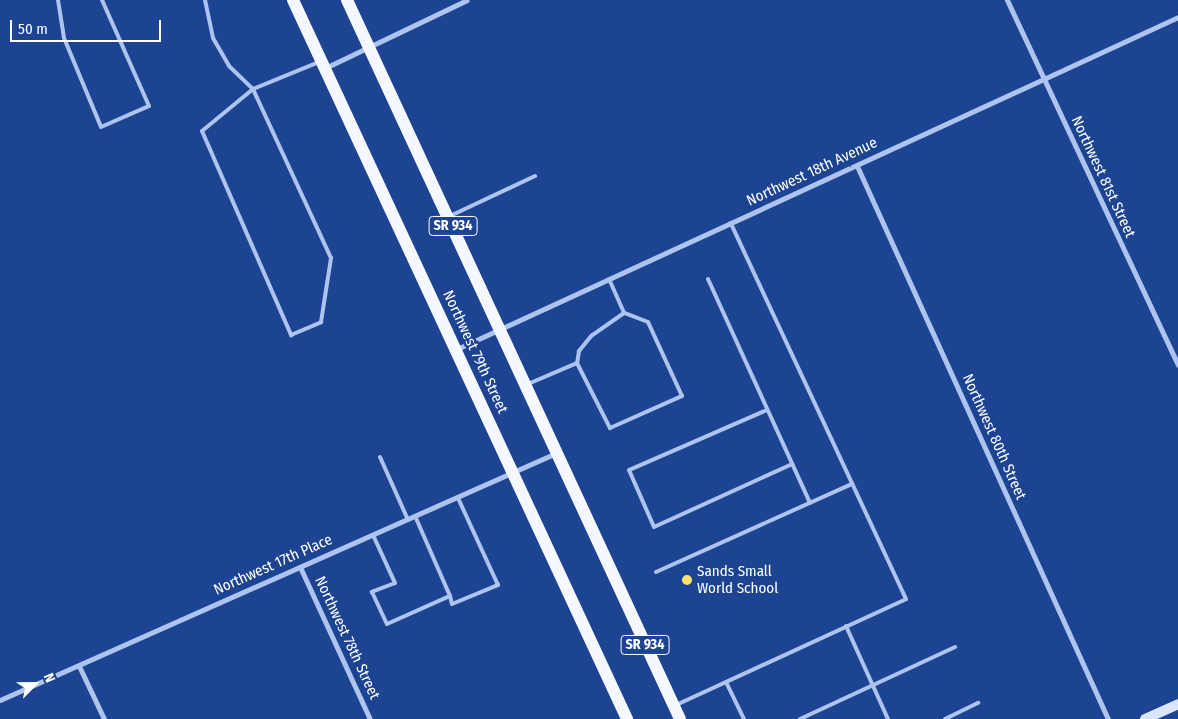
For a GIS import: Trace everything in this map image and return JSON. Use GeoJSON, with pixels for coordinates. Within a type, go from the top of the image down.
{"type":"FeatureCollection","features":[{"type":"Feature","properties":{"kind":"main road","name":"Northwest 79th Street"},"geometry":{"type":"LineString","coordinates":[[293,0],[457,349],[512,473],[627,719]]}},
{"type":"Feature","properties":{"kind":"main road","name":"SR 934"},"geometry":{"type":"LineString","coordinates":[[347,0],[680,719]]}},
{"type":"Feature","properties":{"kind":"main road"},"geometry":{"type":"LineString","coordinates":[[1145,719],[1178,704]]}},
{"type":"Feature","properties":{"kind":"street"},"geometry":{"type":"LineString","coordinates":[[323,64],[369,47],[467,0]]}},
{"type":"Feature","properties":{"kind":"street","name":"Northwest 81st Street"},"geometry":{"type":"LineString","coordinates":[[1007,0],[1178,365]]}},
{"type":"Feature","properties":{"kind":"street","name":"Northwest 18th Avenue"},"geometry":{"type":"LineString","coordinates":[[457,349],[1178,17]]}},
{"type":"Feature","properties":{"kind":"street","name":"Northwest 80th Street"},"geometry":{"type":"LineString","coordinates":[[856,166],[1108,719]]}},
{"type":"Feature","properties":{"kind":"street","name":"Northwest 17th Place"},"geometry":{"type":"LineString","coordinates":[[0,700],[556,453]]}},
{"type":"Feature","properties":{"kind":"street","name":"Northwest 78th Street"},"geometry":{"type":"LineString","coordinates":[[300,567],[370,719]]}},
{"type":"Feature","properties":{"kind":"street"},"geometry":{"type":"LineString","coordinates":[[79,666],[104,719]]}},
{"type":"Feature","properties":{"kind":"lane"},"geometry":{"type":"LineString","coordinates":[[58,0],[64,38],[101,128],[149,106],[102,0]]}},
{"type":"Feature","properties":{"kind":"lane"},"geometry":{"type":"LineString","coordinates":[[205,0],[213,38],[229,66],[253,89],[331,258],[321,322],[292,335],[202,131],[253,89],[323,64]]}},
{"type":"Feature","properties":{"kind":"lane"},"geometry":{"type":"LineString","coordinates":[[448,217],[535,176]]}},
{"type":"Feature","properties":{"kind":"lane"},"geometry":{"type":"LineString","coordinates":[[674,706],[906,599],[731,223]]}},
{"type":"Feature","properties":{"kind":"lane"},"geometry":{"type":"LineString","coordinates":[[609,279],[624,313],[648,322],[682,396],[610,428],[577,363],[579,351],[592,335],[624,313]]}},
{"type":"Feature","properties":{"kind":"lane"},"geometry":{"type":"LineString","coordinates":[[708,279],[810,503]]}},
{"type":"Feature","properties":{"kind":"lane"},"geometry":{"type":"LineString","coordinates":[[526,385],[577,363]]}},
{"type":"Feature","properties":{"kind":"lane"},"geometry":{"type":"LineString","coordinates":[[767,410],[629,470],[654,527],[792,464]]}},
{"type":"Feature","properties":{"kind":"lane"},"geometry":{"type":"LineString","coordinates":[[380,457],[408,520]]}},
{"type":"Feature","properties":{"kind":"lane"},"geometry":{"type":"LineString","coordinates":[[656,572],[852,484]]}},
{"type":"Feature","properties":{"kind":"lane"},"geometry":{"type":"LineString","coordinates":[[415,516],[452,604],[498,585],[458,498]]}},
{"type":"Feature","properties":{"kind":"lane"},"geometry":{"type":"LineString","coordinates":[[373,535],[395,583],[372,592],[387,624],[450,596]]}},
{"type":"Feature","properties":{"kind":"lane"},"geometry":{"type":"LineString","coordinates":[[846,626],[888,719]]}},
{"type":"Feature","properties":{"kind":"lane"},"geometry":{"type":"LineString","coordinates":[[800,719],[955,647]]}},
{"type":"Feature","properties":{"kind":"lane"},"geometry":{"type":"LineString","coordinates":[[726,682],[744,719]]}},
{"type":"Feature","properties":{"kind":"lane"},"geometry":{"type":"LineString","coordinates":[[945,719],[978,704]]}},
{"type":"Feature","properties":{"kind":"place","name":"Sands Small World School"},"geometry":{"type":"Point","coordinates":[687,580]}}]}
